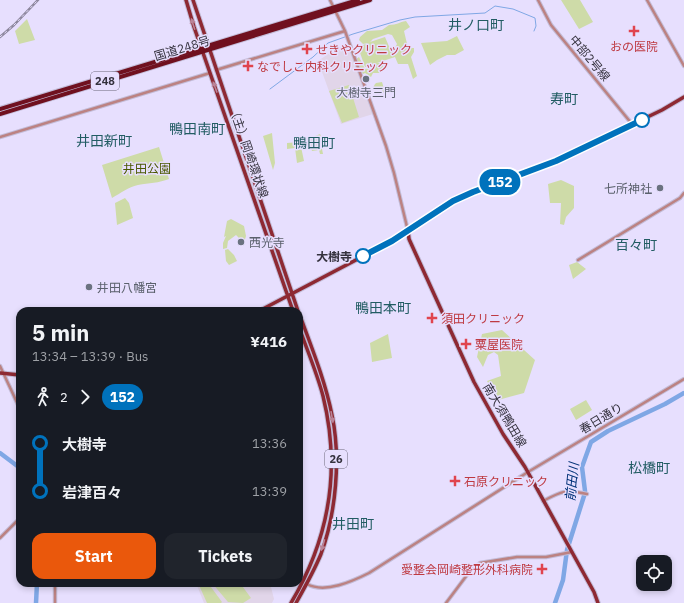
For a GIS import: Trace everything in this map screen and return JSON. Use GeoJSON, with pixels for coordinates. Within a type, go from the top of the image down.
{"type":"FeatureCollection","features":[{"type":"Feature","properties":{"kind":"highway","name":"国道248号"},"geometry":{"type":"LineString","coordinates":[[0,114],[210,50],[358,0]]}},
{"type":"Feature","properties":{"kind":"highway","name":"国道248号"},"geometry":{"type":"LineString","coordinates":[[0,109],[201,47],[370,0]]}},
{"type":"Feature","properties":{"kind":"main road","name":"（主）岡崎環状線"},"geometry":{"type":"LineString","coordinates":[[186,0],[210,73],[290,295],[296,307]]}},
{"type":"Feature","properties":{"kind":"main road","name":"（主）岡崎環状線"},"geometry":{"type":"LineString","coordinates":[[193,0],[290,295],[292,307]]}},
{"type":"Feature","properties":{"kind":"main road"},"geometry":{"type":"LineString","coordinates":[[267,307],[392,241],[456,200],[556,161],[662,110],[684,97]]}},
{"type":"Feature","properties":{"kind":"main road","name":"南大須鴨田線"},"geometry":{"type":"LineString","coordinates":[[408,231],[410,239],[474,382],[488,408],[528,472],[570,552],[594,592],[598,603]]}},
{"type":"Feature","properties":{"kind":"main road","name":"（主）岡崎環状線"},"geometry":{"type":"LineString","coordinates":[[296,603],[321,554],[331,511],[336,462],[332,416],[328,398],[303,324]]}},
{"type":"Feature","properties":{"kind":"main road","name":"26"},"geometry":{"type":"LineString","coordinates":[[303,338],[323,396],[331,443],[331,461],[328,497],[323,529],[303,581]]}},
{"type":"Feature","properties":{"kind":"main road"},"geometry":{"type":"LineString","coordinates":[[2,373],[16,375]]}},
{"type":"Feature","properties":{"kind":"main road","name":"26"},"geometry":{"type":"LineString","coordinates":[[290,603],[299,587]]}},
{"type":"Feature","properties":{"kind":"street"},"geometry":{"type":"LineString","coordinates":[[330,0],[346,32],[386,146],[408,231]]}},
{"type":"Feature","properties":{"kind":"street","name":"中部2号線"},"geometry":{"type":"LineString","coordinates":[[538,0],[551,25],[632,124]]}},
{"type":"Feature","properties":{"kind":"street"},"geometry":{"type":"LineString","coordinates":[[647,0],[684,66]]}},
{"type":"Feature","properties":{"kind":"street"},"geometry":{"type":"LineString","coordinates":[[216,70],[346,32]]}},
{"type":"Feature","properties":{"kind":"street"},"geometry":{"type":"LineString","coordinates":[[0,138],[210,73]]}},
{"type":"Feature","properties":{"kind":"street"},"geometry":{"type":"LineString","coordinates":[[578,260],[680,198],[684,193]]}},
{"type":"Feature","properties":{"kind":"street"},"geometry":{"type":"LineString","coordinates":[[0,366],[16,401]]}},
{"type":"Feature","properties":{"kind":"street","name":"春日通り"},"geometry":{"type":"LineString","coordinates":[[307,584],[310,586],[325,587],[352,581],[368,573],[528,472],[684,380]]}},
{"type":"Feature","properties":{"kind":"street"},"geometry":{"type":"LineString","coordinates":[[543,501],[558,493],[566,491],[587,494]]}},
{"type":"Feature","properties":{"kind":"street"},"geometry":{"type":"LineString","coordinates":[[0,538],[16,522]]}},
{"type":"Feature","properties":{"kind":"street"},"geometry":{"type":"LineString","coordinates":[[446,603],[470,571],[480,563],[517,558],[546,557],[570,552]]}},
{"type":"Feature","properties":{"kind":"street"},"geometry":{"type":"LineString","coordinates":[[55,587],[55,603]]}},
{"type":"Feature","properties":{"kind":"shaded area"},"geometry":{"type":"Polygon","coordinates":[[[349,45],[373,114],[341,124],[318,61],[337,48],[349,45]]]}},
{"type":"Feature","properties":{"kind":"shaded area"},"geometry":{"type":"Polygon","coordinates":[[[198,587],[271,587],[274,599],[272,603],[204,603],[198,587]]]}},
{"type":"Feature","properties":{"kind":"green space"},"geometry":{"type":"Polygon","coordinates":[[[561,0],[580,0],[593,22],[579,29],[561,0]]]}},
{"type":"Feature","properties":{"kind":"green space"},"geometry":{"type":"Polygon","coordinates":[[[27,19],[35,40],[19,44],[15,31],[27,19]]]}},
{"type":"Feature","properties":{"kind":"green space"},"geometry":{"type":"Polygon","coordinates":[[[406,21],[410,27],[404,31],[408,48],[414,48],[414,52],[411,57],[417,76],[413,79],[408,64],[398,64],[395,57],[377,63],[383,63],[380,73],[373,73],[371,77],[365,73],[363,74],[356,59],[359,57],[365,69],[371,68],[372,65],[365,67],[358,47],[368,43],[363,44],[359,40],[360,37],[367,31],[382,30],[389,25],[406,21]],[[388,34],[373,39],[370,42],[385,37],[391,51],[397,44],[392,35],[388,34]]]}},
{"type":"Feature","properties":{"kind":"green space"},"geometry":{"type":"Polygon","coordinates":[[[457,36],[464,50],[455,55],[447,55],[430,65],[421,43],[447,41],[457,36]]]}},
{"type":"Feature","properties":{"kind":"green space"},"geometry":{"type":"Polygon","coordinates":[[[382,82],[385,92],[377,95],[374,90],[374,86],[376,83],[382,82]]]}},
{"type":"Feature","properties":{"kind":"green space"},"geometry":{"type":"Polygon","coordinates":[[[349,85],[359,117],[342,123],[329,91],[349,85]]]}},
{"type":"Feature","properties":{"kind":"green space"},"geometry":{"type":"Polygon","coordinates":[[[272,133],[275,163],[273,170],[263,136],[272,133]]]}},
{"type":"Feature","properties":{"kind":"green space"},"geometry":{"type":"Polygon","coordinates":[[[320,134],[326,147],[322,149],[323,154],[320,154],[319,150],[312,151],[308,139],[320,134]]]}},
{"type":"Feature","properties":{"kind":"green space"},"geometry":{"type":"Polygon","coordinates":[[[300,142],[304,161],[297,163],[295,148],[287,149],[287,143],[300,142]]]}},
{"type":"Feature","properties":{"kind":"green space","name":"井田公園"},"geometry":{"type":"Polygon","coordinates":[[[159,147],[169,179],[134,186],[112,198],[102,165],[159,147]]]}},
{"type":"Feature","properties":{"kind":"green space"},"geometry":{"type":"Polygon","coordinates":[[[561,180],[574,186],[574,208],[566,217],[564,225],[560,224],[561,203],[550,203],[548,184],[561,180]]]}},
{"type":"Feature","properties":{"kind":"green space"},"geometry":{"type":"Polygon","coordinates":[[[125,198],[129,203],[133,218],[117,225],[115,203],[125,198]]]}},
{"type":"Feature","properties":{"kind":"green space"},"geometry":{"type":"Polygon","coordinates":[[[231,219],[244,226],[246,236],[244,243],[236,235],[228,241],[227,248],[223,249],[227,221],[231,219]]]}},
{"type":"Feature","properties":{"kind":"green space"},"geometry":{"type":"Polygon","coordinates":[[[228,249],[237,261],[229,265],[226,261],[225,250],[228,249]]]}},
{"type":"Feature","properties":{"kind":"green space"},"geometry":{"type":"Polygon","coordinates":[[[577,262],[586,269],[573,279],[569,265],[577,262]]]}},
{"type":"Feature","properties":{"kind":"green space"},"geometry":{"type":"Polygon","coordinates":[[[502,330],[535,360],[524,393],[498,400],[487,381],[501,376],[498,355],[494,352],[488,355],[483,367],[477,357],[482,334],[502,330]]]}},
{"type":"Feature","properties":{"kind":"green space"},"geometry":{"type":"Polygon","coordinates":[[[388,334],[392,358],[372,362],[370,343],[388,334]]]}},
{"type":"Feature","properties":{"kind":"green space"},"geometry":{"type":"Polygon","coordinates":[[[586,400],[592,410],[576,420],[570,409],[586,400]]]}},
{"type":"Feature","properties":{"kind":"green space"},"geometry":{"type":"Polygon","coordinates":[[[200,587],[211,587],[222,602],[207,603],[200,587]]]}},
{"type":"Feature","properties":{"kind":"green space"},"geometry":{"type":"Polygon","coordinates":[[[215,587],[243,587],[251,598],[243,603],[228,602],[215,587]]]}},
{"type":"Feature","properties":{"kind":"waterway"},"geometry":{"type":"LineString","coordinates":[[270,89],[313,57],[328,43],[400,20],[415,17],[485,13],[495,6],[513,9],[535,18],[536,26],[534,31]]}},
{"type":"Feature","properties":{"kind":"waterway","name":"前田川"},"geometry":{"type":"LineString","coordinates":[[555,603],[563,580],[567,550],[584,496],[585,491],[582,467],[591,442],[608,431],[665,404],[684,393]]}},
{"type":"Feature","properties":{"kind":"waterway"},"geometry":{"type":"LineString","coordinates":[[0,453],[16,465]]}},
{"type":"Feature","properties":{"kind":"waterway"},"geometry":{"type":"LineString","coordinates":[[36,603],[37,587]]}},
{"type":"Feature","properties":{"kind":"railway"},"geometry":{"type":"LineString","coordinates":[[0,37],[38,0]]}},
{"type":"Feature","properties":{"kind":"bus line","name":"152"},"geometry":{"type":"LineString","coordinates":[[363,256],[392,241],[453,201],[556,161],[642,120]]}},
{"type":"Feature","properties":{"kind":"place","name":"おの医院"},"geometry":{"type":"Point","coordinates":[634,31]}},
{"type":"Feature","properties":{"kind":"place","name":"せきやクリニック"},"geometry":{"type":"Point","coordinates":[307,49]}},
{"type":"Feature","properties":{"kind":"place","name":"なでしこ内科クリニック"},"geometry":{"type":"Point","coordinates":[248,66]}},
{"type":"Feature","properties":{"kind":"place","name":"大樹寺三門"},"geometry":{"type":"Point","coordinates":[366,79]}},
{"type":"Feature","properties":{"kind":"place","name":"七所神社"},"geometry":{"type":"Point","coordinates":[660,188]}},
{"type":"Feature","properties":{"kind":"place","name":"西光寺"},"geometry":{"type":"Point","coordinates":[241,242]}},
{"type":"Feature","properties":{"kind":"place","name":"大樹寺"},"geometry":{"type":"Point","coordinates":[363,256]}},
{"type":"Feature","properties":{"kind":"place","name":"井田八幡宮"},"geometry":{"type":"Point","coordinates":[89,287]}},
{"type":"Feature","properties":{"kind":"place","name":"須田クリニック"},"geometry":{"type":"Point","coordinates":[432,318]}},
{"type":"Feature","properties":{"kind":"place","name":"粟屋医院"},"geometry":{"type":"Point","coordinates":[466,344]}},
{"type":"Feature","properties":{"kind":"place","name":"石原クリニック"},"geometry":{"type":"Point","coordinates":[455,481]}},
{"type":"Feature","properties":{"kind":"place","name":"愛整会岡崎整形外科病院"},"geometry":{"type":"Point","coordinates":[542,569]}},
{"type":"Feature","properties":{"kind":"district","name":"井ノ口町"},"geometry":{"type":"Point","coordinates":[476,25]}},
{"type":"Feature","properties":{"kind":"district","name":"寿町"},"geometry":{"type":"Point","coordinates":[564,99]}},
{"type":"Feature","properties":{"kind":"district","name":"鴨田南町"},"geometry":{"type":"Point","coordinates":[197,129]}},
{"type":"Feature","properties":{"kind":"district","name":"井田新町"},"geometry":{"type":"Point","coordinates":[104,141]}},
{"type":"Feature","properties":{"kind":"district","name":"鴨田町"},"geometry":{"type":"Point","coordinates":[314,143]}},
{"type":"Feature","properties":{"kind":"district","name":"百々町"},"geometry":{"type":"Point","coordinates":[636,245]}},
{"type":"Feature","properties":{"kind":"district","name":"鴨田本町"},"geometry":{"type":"Point","coordinates":[383,308]}},
{"type":"Feature","properties":{"kind":"district","name":"松橋町"},"geometry":{"type":"Point","coordinates":[649,468]}},
{"type":"Feature","properties":{"kind":"district","name":"井田町"},"geometry":{"type":"Point","coordinates":[353,524]}}]}
